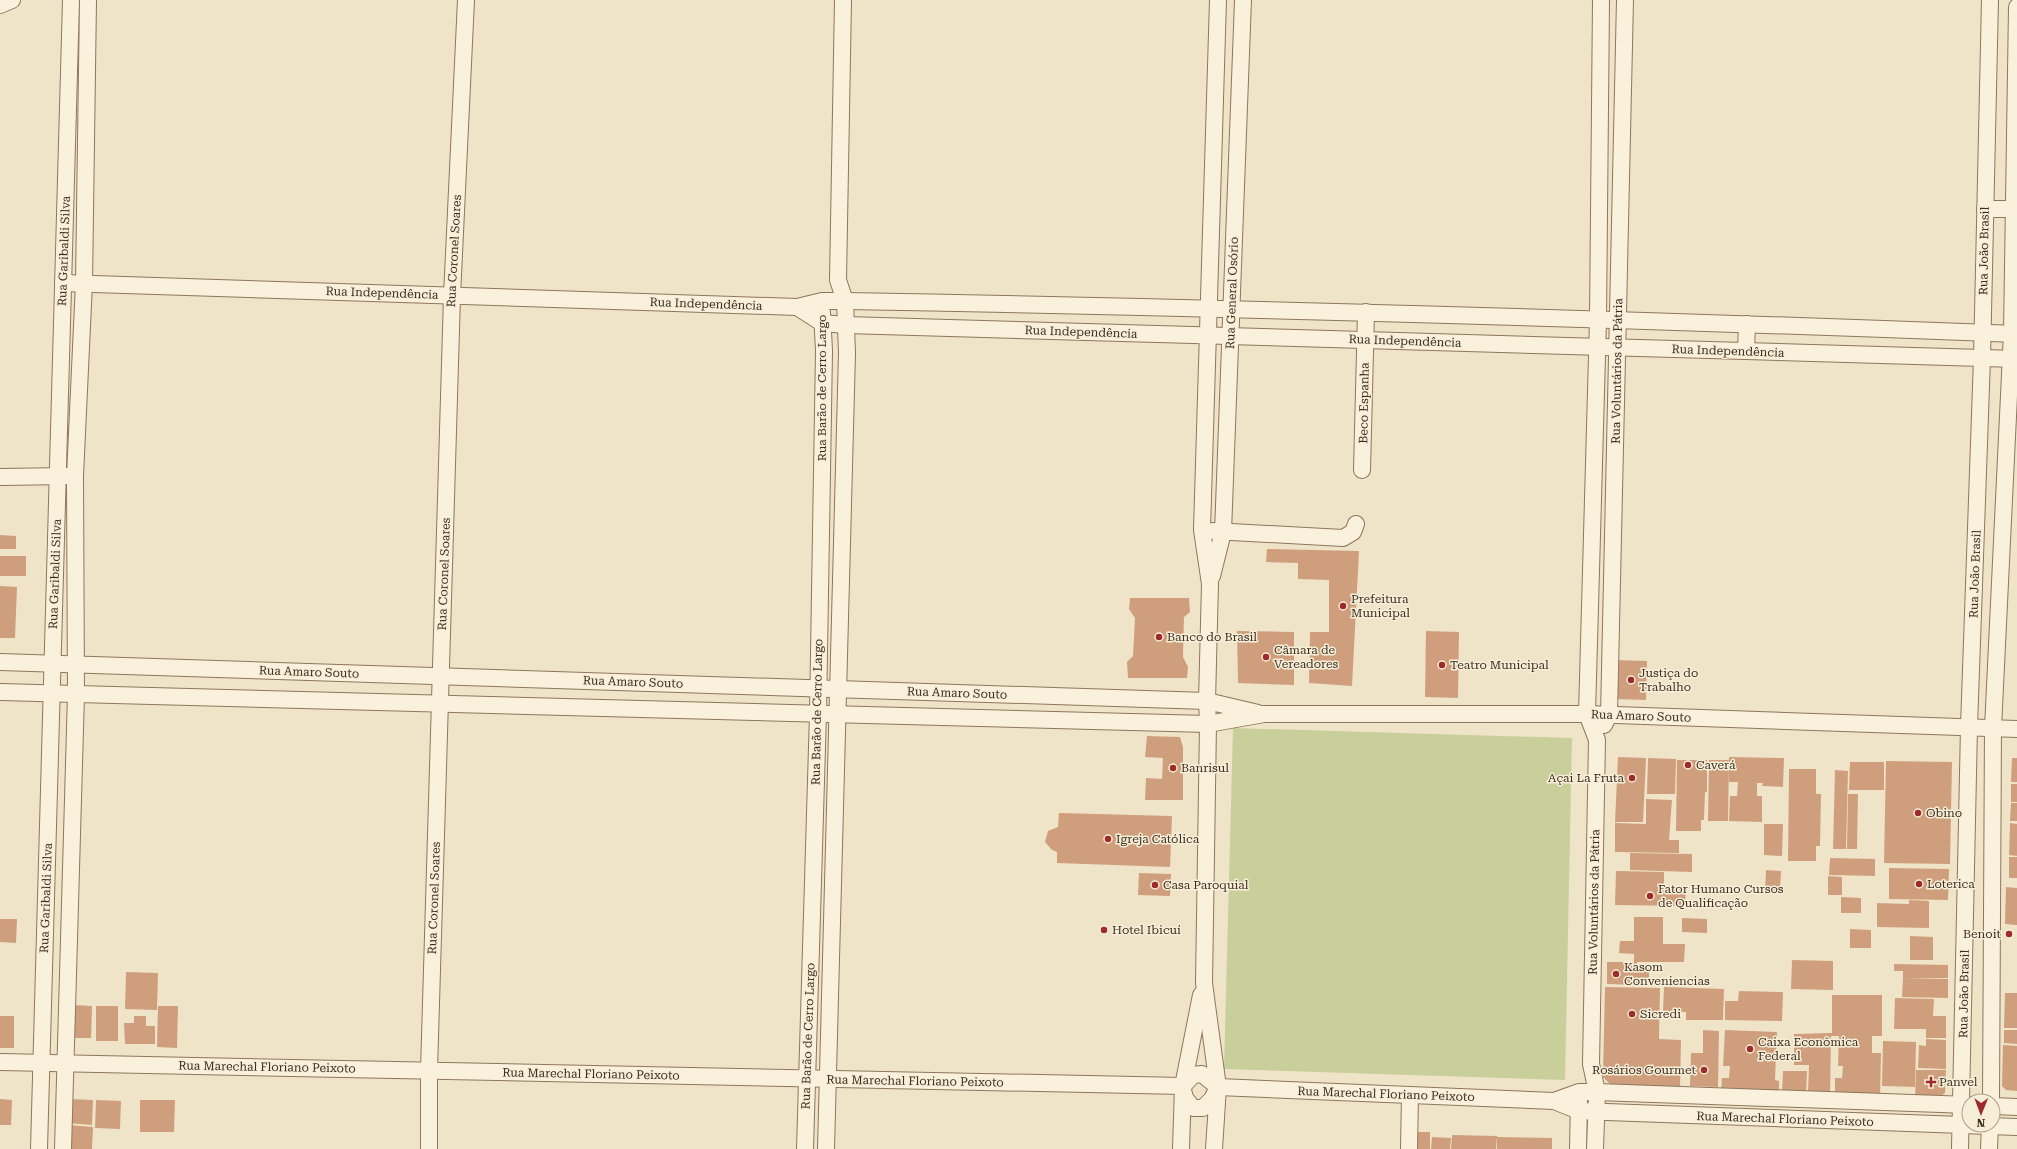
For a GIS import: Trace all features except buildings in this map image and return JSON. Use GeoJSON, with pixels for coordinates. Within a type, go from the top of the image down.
{"type":"FeatureCollection","features":[{"type":"Feature","properties":{"kind":"street"},"geometry":{"type":"LineString","coordinates":[[0,5],[12,0]]}},
{"type":"Feature","properties":{"kind":"street","name":"Rua Garibaldi Silva"},"geometry":{"type":"LineString","coordinates":[[39,1149],[71,0]]}},
{"type":"Feature","properties":{"kind":"street","name":"Rua Garibaldi Silva"},"geometry":{"type":"LineString","coordinates":[[63,1149],[76,694],[75,476],[84,284],[88,0]]}},
{"type":"Feature","properties":{"kind":"street","name":"Rua Coronel Soares"},"geometry":{"type":"LineString","coordinates":[[429,1149],[452,296],[466,0]]}},
{"type":"Feature","properties":{"kind":"street","name":"Rua Barão de Cerro Largo"},"geometry":{"type":"LineString","coordinates":[[826,1149],[839,715],[838,689],[846,390],[845,301],[838,280],[844,0]]}},
{"type":"Feature","properties":{"kind":"street","name":"Rua General Osório"},"geometry":{"type":"LineString","coordinates":[[1214,1149],[1218,1088],[1204,983],[1208,724],[1207,701],[1210,584],[1202,530],[1218,0]]}},
{"type":"Feature","properties":{"kind":"street","name":"Rua General Osório"},"geometry":{"type":"LineString","coordinates":[[1210,584],[1223,532],[1243,0]]}},
{"type":"Feature","properties":{"kind":"street","name":"Rua Voluntários da Pátria"},"geometry":{"type":"LineString","coordinates":[[1595,1149],[1597,1092],[1591,1064],[1597,740],[1587,714],[1598,320],[1601,0]]}},
{"type":"Feature","properties":{"kind":"street","name":"Rua Voluntários da Pátria"},"geometry":{"type":"LineString","coordinates":[[1597,740],[1609,715],[1625,0]]}},
{"type":"Feature","properties":{"kind":"street","name":"Rua João Brasil"},"geometry":{"type":"LineString","coordinates":[[1966,1093],[1969,727],[1983,333],[1990,0]]}},
{"type":"Feature","properties":{"kind":"street","name":"Rua João Brasil"},"geometry":{"type":"LineString","coordinates":[[1991,1093],[1993,728],[2015,334],[2014,209],[2017,7]]}},
{"type":"Feature","properties":{"kind":"street"},"geometry":{"type":"LineString","coordinates":[[1216,70],[1240,69]]}},
{"type":"Feature","properties":{"kind":"street"},"geometry":{"type":"LineString","coordinates":[[68,78],[87,79]]}},
{"type":"Feature","properties":{"kind":"street"},"geometry":{"type":"LineString","coordinates":[[1600,85],[1623,85]]}},
{"type":"Feature","properties":{"kind":"street"},"geometry":{"type":"LineString","coordinates":[[66,167],[85,168]]}},
{"type":"Feature","properties":{"kind":"street"},"geometry":{"type":"LineString","coordinates":[[1985,209],[2014,209]]}},
{"type":"Feature","properties":{"kind":"street","name":"Rua Barão de Cerro Largo"},"geometry":{"type":"LineString","coordinates":[[805,1149],[818,714],[823,390],[822,301],[838,280]]}},
{"type":"Feature","properties":{"kind":"street","name":"Rua Independência"},"geometry":{"type":"LineString","coordinates":[[63,283],[797,307],[822,301],[845,301],[1231,308],[1598,320],[1619,319],[2015,334]]}},
{"type":"Feature","properties":{"kind":"street"},"geometry":{"type":"LineString","coordinates":[[1079,305],[1079,332]]}},
{"type":"Feature","properties":{"kind":"street","name":"Rua Independência"},"geometry":{"type":"LineString","coordinates":[[797,307],[822,323],[846,325],[2014,359]]}},
{"type":"Feature","properties":{"kind":"street","name":"Beco Espanha"},"geometry":{"type":"LineString","coordinates":[[1362,470],[1366,312]]}},
{"type":"Feature","properties":{"kind":"street"},"geometry":{"type":"LineString","coordinates":[[1746,351],[1747,324]]}},
{"type":"Feature","properties":{"kind":"street"},"geometry":{"type":"LineString","coordinates":[[823,390],[846,390]]}},
{"type":"Feature","properties":{"kind":"street"},"geometry":{"type":"LineString","coordinates":[[0,477],[75,476]]}},
{"type":"Feature","properties":{"kind":"street"},"geometry":{"type":"LineString","coordinates":[[1202,530],[1343,538],[1353,532],[1356,524]]}},
{"type":"Feature","properties":{"kind":"street"},"geometry":{"type":"LineString","coordinates":[[820,568],[841,568]]}},
{"type":"Feature","properties":{"kind":"street"},"geometry":{"type":"LineString","coordinates":[[1590,579],[1612,580]]}},
{"type":"Feature","properties":{"kind":"street","name":"Rua Amaro Souto"},"geometry":{"type":"LineString","coordinates":[[0,662],[1207,701],[1264,714]]}},
{"type":"Feature","properties":{"kind":"street","name":"Rua Amaro Souto"},"geometry":{"type":"LineString","coordinates":[[0,692],[1208,724],[1264,714],[1587,714],[2017,729]]}},
{"type":"Feature","properties":{"kind":"street"},"geometry":{"type":"LineString","coordinates":[[811,949],[832,949]]}},
{"type":"Feature","properties":{"kind":"street","name":"Rua General Osório"},"geometry":{"type":"LineString","coordinates":[[1182,1149],[1182,1086],[1204,983]]}},
{"type":"Feature","properties":{"kind":"street","name":"Rua Marechal Floriano Peixoto"},"geometry":{"type":"LineString","coordinates":[[0,1062],[1182,1086]]}},
{"type":"Feature","properties":{"kind":"street","name":"Rua Voluntários da Pátria"},"geometry":{"type":"LineString","coordinates":[[1578,1149],[1579,1092],[1591,1064]]}},
{"type":"Feature","properties":{"kind":"street"},"geometry":{"type":"LineString","coordinates":[[1202,1074],[1218,1088],[1212,1099],[1203,1108],[1193,1108],[1185,1098],[1182,1086],[1193,1075],[1202,1074]]}},
{"type":"Feature","properties":{"kind":"street","name":"Rua Marechal Floriano Peixoto"},"geometry":{"type":"LineString","coordinates":[[1218,1088],[1554,1100],[1579,1092],[1597,1092],[1961,1105]]}},
{"type":"Feature","properties":{"kind":"street"},"geometry":{"type":"LineString","coordinates":[[1409,1149],[1410,1095]]}},
{"type":"Feature","properties":{"kind":"street","name":"Rua Marechal Floriano Peixoto"},"geometry":{"type":"LineString","coordinates":[[1554,1100],[1579,1111],[1961,1126]]}},
{"type":"Feature","properties":{"kind":"street"},"geometry":{"type":"LineString","coordinates":[[2001,1106],[2017,1107]]}},
{"type":"Feature","properties":{"kind":"street","name":"Rua João Brasil"},"geometry":{"type":"LineString","coordinates":[[1960,1149],[1961,1126]]}},
{"type":"Feature","properties":{"kind":"street","name":"Rua Marechal Floriano Peixoto"},"geometry":{"type":"LineString","coordinates":[[2001,1126],[2017,1127]]}},
{"type":"Feature","properties":{"kind":"street"},"geometry":{"type":"LineString","coordinates":[[1989,1149],[1990,1133]]}},
{"type":"Feature","properties":{"kind":"green space"},"geometry":{"type":"Polygon","coordinates":[[[1233,728],[1572,738],[1565,1080],[1224,1069],[1233,728]]]}},
{"type":"Feature","properties":{"kind":"place","name":"Prefeitura Municipal"},"geometry":{"type":"Point","coordinates":[1343,606]}},
{"type":"Feature","properties":{"kind":"place","name":"Banco do Brasil"},"geometry":{"type":"Point","coordinates":[1159,637]}},
{"type":"Feature","properties":{"kind":"place","name":"Câmara de Vereadores"},"geometry":{"type":"Point","coordinates":[1266,657]}},
{"type":"Feature","properties":{"kind":"place","name":"Teatro Municipal"},"geometry":{"type":"Point","coordinates":[1442,665]}},
{"type":"Feature","properties":{"kind":"place","name":"Justiça do Trabalho"},"geometry":{"type":"Point","coordinates":[1631,680]}},
{"type":"Feature","properties":{"kind":"place","name":"Caverá"},"geometry":{"type":"Point","coordinates":[1688,765]}},
{"type":"Feature","properties":{"kind":"place","name":"Banrisul"},"geometry":{"type":"Point","coordinates":[1173,768]}},
{"type":"Feature","properties":{"kind":"place","name":"Açai La Fruta"},"geometry":{"type":"Point","coordinates":[1632,778]}},
{"type":"Feature","properties":{"kind":"place","name":"Obino"},"geometry":{"type":"Point","coordinates":[1918,813]}},
{"type":"Feature","properties":{"kind":"place","name":"Igreja Católica"},"geometry":{"type":"Point","coordinates":[1108,839]}},
{"type":"Feature","properties":{"kind":"place","name":"Loterica"},"geometry":{"type":"Point","coordinates":[1919,884]}},
{"type":"Feature","properties":{"kind":"place","name":"Casa Paroquial"},"geometry":{"type":"Point","coordinates":[1155,885]}},
{"type":"Feature","properties":{"kind":"place","name":"Fator Humano Cursos de Qualificação"},"geometry":{"type":"Point","coordinates":[1650,896]}},
{"type":"Feature","properties":{"kind":"place","name":"Hotel Ibicuí"},"geometry":{"type":"Point","coordinates":[1104,930]}},
{"type":"Feature","properties":{"kind":"place","name":"Benoit"},"geometry":{"type":"Point","coordinates":[2009,934]}},
{"type":"Feature","properties":{"kind":"place","name":"Kasom Conveniencias"},"geometry":{"type":"Point","coordinates":[1616,974]}},
{"type":"Feature","properties":{"kind":"place","name":"Sicredi"},"geometry":{"type":"Point","coordinates":[1632,1014]}},
{"type":"Feature","properties":{"kind":"place","name":"Caixa Econômica Federal"},"geometry":{"type":"Point","coordinates":[1750,1049]}},
{"type":"Feature","properties":{"kind":"place","name":"Rosários Gourmet"},"geometry":{"type":"Point","coordinates":[1704,1070]}},
{"type":"Feature","properties":{"kind":"place","name":"Panvel"},"geometry":{"type":"Point","coordinates":[1931,1082]}}]}
